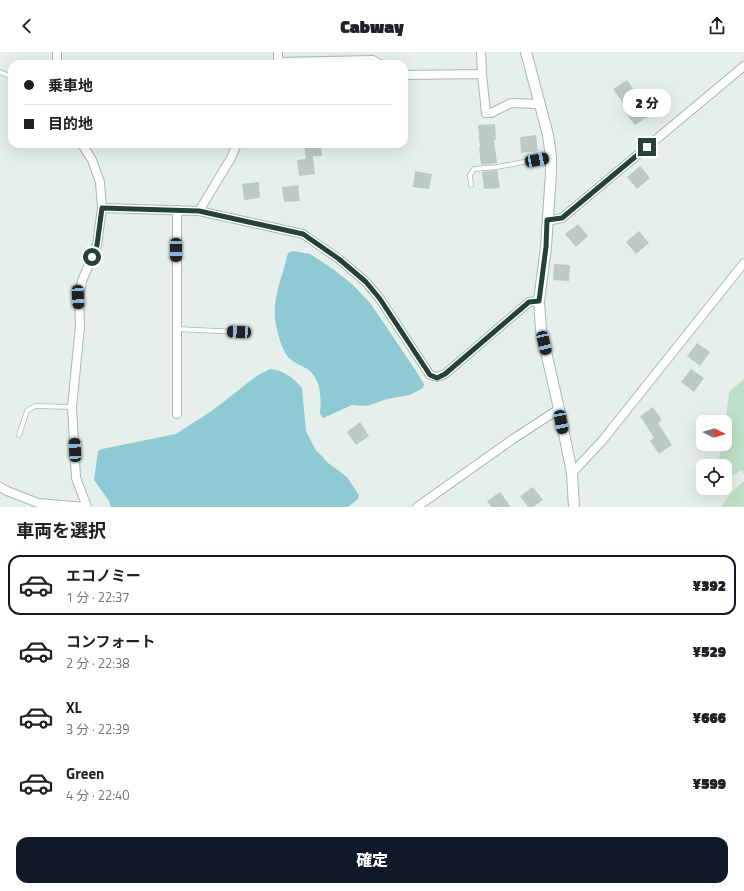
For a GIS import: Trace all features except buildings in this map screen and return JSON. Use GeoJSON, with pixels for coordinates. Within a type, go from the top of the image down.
{"type":"FeatureCollection","features":[{"type":"Feature","properties":{"kind":"street"},"geometry":{"type":"LineString","coordinates":[[481,52],[486,113],[491,113],[511,103],[539,104]]}},
{"type":"Feature","properties":{"kind":"street"},"geometry":{"type":"LineString","coordinates":[[526,52],[548,135],[551,157],[546,247],[539,301],[541,330],[572,473],[574,507]]}},
{"type":"Feature","properties":{"kind":"street"},"geometry":{"type":"LineString","coordinates":[[547,220],[562,218],[744,66]]}},
{"type":"Feature","properties":{"kind":"street"},"geometry":{"type":"LineString","coordinates":[[408,75],[482,74]]}},
{"type":"Feature","properties":{"kind":"street"},"geometry":{"type":"LineString","coordinates":[[0,487],[38,503],[86,507],[76,478],[72,407],[80,326],[78,297],[82,281],[97,245],[102,208],[100,182],[92,160],[84,148]]}},
{"type":"Feature","properties":{"kind":"street"},"geometry":{"type":"LineString","coordinates":[[199,211],[231,158],[235,148]]}},
{"type":"Feature","properties":{"kind":"street"},"geometry":{"type":"LineString","coordinates":[[102,208],[199,211],[303,234],[339,259],[366,282],[380,299],[430,375],[437,378],[445,374],[529,302],[539,301]]}},
{"type":"Feature","properties":{"kind":"street"},"geometry":{"type":"LineString","coordinates":[[177,414],[176,218],[178,210]]}},
{"type":"Feature","properties":{"kind":"street"},"geometry":{"type":"LineString","coordinates":[[572,473],[607,435],[744,263]]}},
{"type":"Feature","properties":{"kind":"street"},"geometry":{"type":"LineString","coordinates":[[417,507],[513,439],[559,409]]}},
{"type":"Feature","properties":{"kind":"lane"},"geometry":{"type":"LineString","coordinates":[[471,185],[470,175],[474,169],[497,167],[551,157]]}},
{"type":"Feature","properties":{"kind":"lane"},"geometry":{"type":"LineString","coordinates":[[176,329],[239,332]]}},
{"type":"Feature","properties":{"kind":"lane"},"geometry":{"type":"LineString","coordinates":[[19,435],[27,411],[35,406],[72,407]]}},
{"type":"Feature","properties":{"kind":"green space"},"geometry":{"type":"Polygon","coordinates":[[[744,379],[744,474],[742,470],[732,476],[732,459],[719,459],[721,451],[732,451],[732,415],[726,415],[729,392],[744,379]]]}},
{"type":"Feature","properties":{"kind":"green space"},"geometry":{"type":"Polygon","coordinates":[[[744,481],[744,507],[721,507],[730,495],[732,495],[733,491],[744,481]]]}},
{"type":"Feature","properties":{"kind":"water"},"geometry":{"type":"Polygon","coordinates":[[[293,251],[310,254],[333,269],[353,285],[370,303],[379,316],[424,384],[423,388],[410,395],[387,399],[367,406],[352,405],[323,418],[320,414],[320,392],[317,381],[310,371],[291,360],[286,355],[280,340],[275,318],[275,302],[279,286],[288,253],[293,251]]]}},
{"type":"Feature","properties":{"kind":"water"},"geometry":{"type":"Polygon","coordinates":[[[270,369],[288,375],[302,388],[306,431],[315,449],[328,463],[347,477],[359,495],[358,499],[348,507],[111,507],[109,501],[94,480],[98,451],[176,434],[213,410],[258,375],[270,369]]]}},
{"type":"Feature","properties":{"kind":"route"},"geometry":{"type":"LineString","coordinates":[[92,257],[97,245],[102,208],[199,211],[303,234],[339,259],[366,282],[380,299],[430,375],[437,378],[445,374],[529,302],[539,301],[546,247],[547,220],[562,218],[647,147]]}}]}
